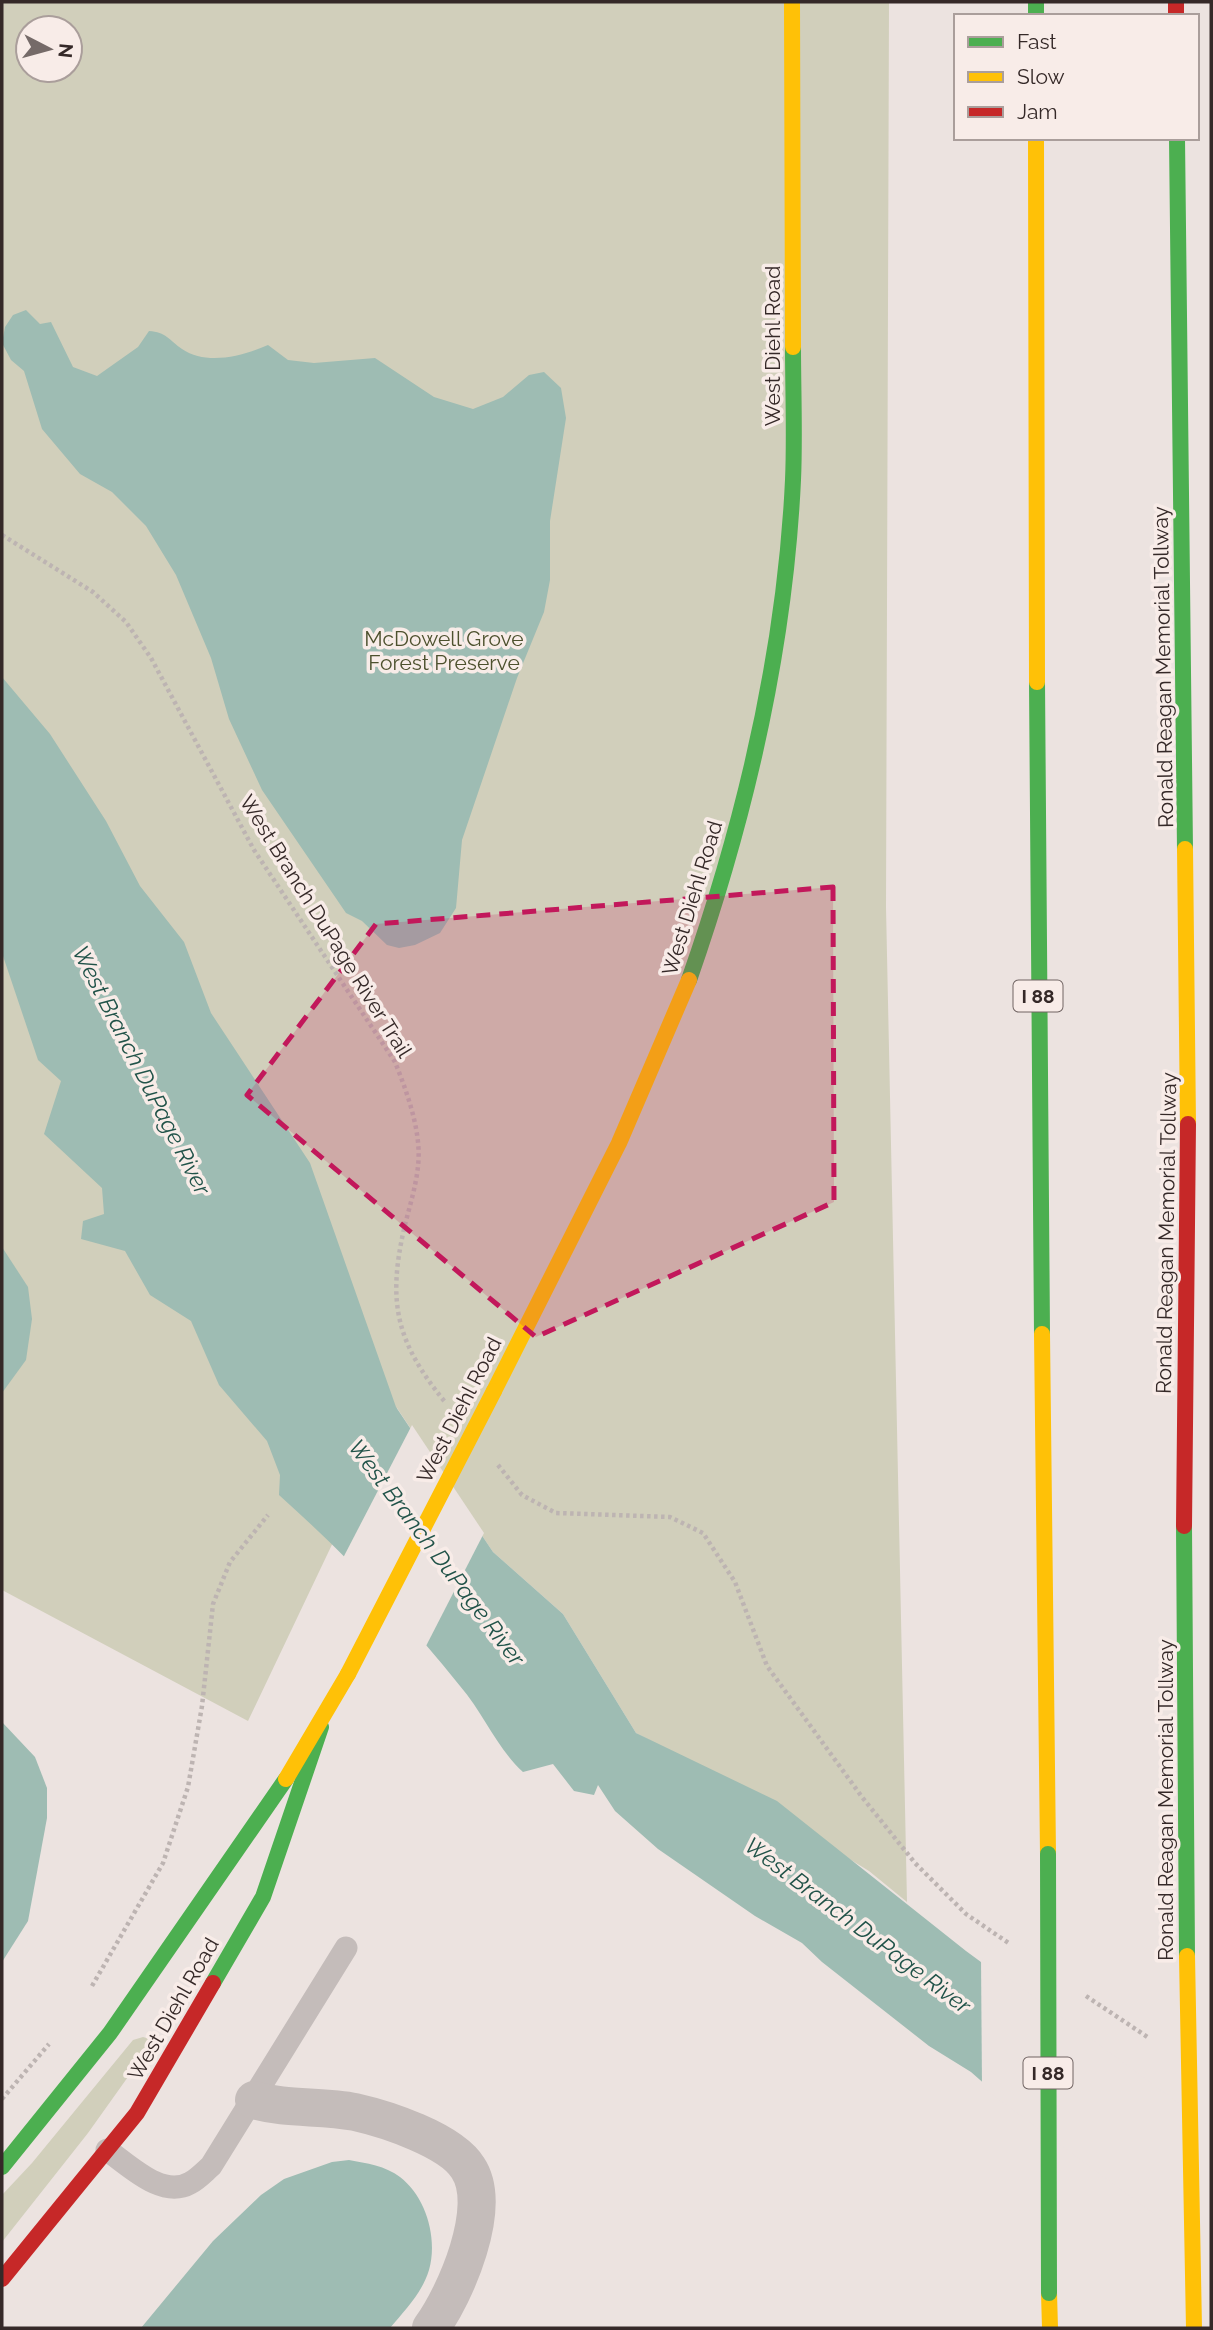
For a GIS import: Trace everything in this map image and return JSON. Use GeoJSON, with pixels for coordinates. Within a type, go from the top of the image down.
{"type":"FeatureCollection","features":[{"type":"Feature","properties":{"kind":"main road","name":"West Diehl Road"},"geometry":{"type":"LineString","coordinates":[[2,2167],[71,2087],[134,2003],[321,1727],[494,1391],[610,1157],[680,1003],[720,890],[751,776],[774,661],[787,555],[793,481],[792,2]]}},
{"type":"Feature","properties":{"kind":"main road","name":"I 88"},"geometry":{"type":"LineString","coordinates":[[1036,140],[1038,998],[1048,1853],[1050,2328]]}},
{"type":"Feature","properties":{"kind":"main road","name":"Ronald Reagan Memorial Tollway"},"geometry":{"type":"LineString","coordinates":[[1177,140],[1188,1081],[1184,1531],[1187,1956],[1194,2328]]}},
{"type":"Feature","properties":{"kind":"main road","name":"West Diehl Road"},"geometry":{"type":"LineString","coordinates":[[2,2279],[137,2113],[263,1897],[321,1727]]}},
{"type":"Feature","properties":{"kind":"street"},"geometry":{"type":"LineString","coordinates":[[254,2100],[278,2107],[353,2111],[393,2123],[451,2149],[469,2168],[475,2192],[474,2215],[464,2266],[447,2305],[430,2328]]}},
{"type":"Feature","properties":{"kind":"lane"},"geometry":{"type":"LineString","coordinates":[[107,2150],[152,2181],[170,2188],[189,2184],[211,2165],[254,2100],[346,1948]]}},
{"type":"Feature","properties":{"kind":"path","name":"West Branch DuPage River Trail"},"geometry":{"type":"LineString","coordinates":[[2,536],[93,592],[126,622],[151,658],[254,850],[395,1062],[411,1100],[419,1164],[394,1283],[401,1333],[421,1373]]}},
{"type":"Feature","properties":{"kind":"path"},"geometry":{"type":"LineString","coordinates":[[522,1495],[556,1513],[670,1517],[703,1533],[735,1583],[767,1666],[862,1797],[915,1863],[966,1914],[1022,1952]]}},
{"type":"Feature","properties":{"kind":"path"},"geometry":{"type":"LineString","coordinates":[[87,1993],[163,1863],[188,1787],[202,1706],[213,1604],[230,1562],[268,1515]]}},
{"type":"Feature","properties":{"kind":"path"},"geometry":{"type":"LineString","coordinates":[[1077,1990],[1156,2043]]}},
{"type":"Feature","properties":{"kind":"path"},"geometry":{"type":"LineString","coordinates":[[2,2099],[55,2037]]}},
{"type":"Feature","properties":{"kind":"highlighted area"},"geometry":{"type":"Polygon","coordinates":[[[833,887],[834,1202],[536,1337],[247,1095],[376,924],[833,887]]]}},
{"type":"Feature","properties":{"kind":"green space","name":"McDowell Grove Forest Preserve"},"geometry":{"type":"Polygon","coordinates":[[[2,2],[889,2],[886,907],[907,1902],[869,1871],[689,1761],[636,1733],[563,1614],[493,1552],[397,1408],[248,1721],[2,1590],[2,2]]]}},
{"type":"Feature","properties":{"kind":"green space"},"geometry":{"type":"Polygon","coordinates":[[[143,2037],[150,2039],[150,2046],[88,2133],[2,2242],[2,2195],[32,2163],[133,2040],[143,2037]]]}},
{"type":"Feature","properties":{"kind":"water"},"geometry":{"type":"Polygon","coordinates":[[[26,310],[40,324],[51,322],[73,367],[97,376],[138,347],[149,331],[163,335],[182,349],[202,357],[236,356],[268,345],[288,360],[314,363],[375,358],[434,397],[473,409],[503,397],[529,375],[544,372],[561,388],[566,418],[550,521],[550,580],[544,612],[517,678],[462,840],[456,908],[440,933],[415,945],[399,948],[387,945],[362,921],[346,913],[262,790],[229,719],[211,658],[176,575],[146,526],[112,492],[80,474],[42,429],[24,371],[11,360],[2,343],[5,327],[13,315],[26,310]]]}},
{"type":"Feature","properties":{"kind":"water","name":"West Branch DuPage River"},"geometry":{"type":"Polygon","coordinates":[[[2,677],[50,734],[106,821],[140,886],[184,942],[211,1013],[310,1163],[396,1407],[493,1552],[563,1614],[636,1733],[777,1801],[966,1951],[1211,2131],[1004,2101],[971,2072],[929,2046],[822,1962],[802,1943],[755,1916],[658,1849],[615,1811],[598,1785],[594,1795],[574,1791],[553,1764],[523,1772],[505,1752],[468,1697],[418,1635],[351,1563],[279,1495],[280,1475],[267,1441],[219,1385],[191,1321],[150,1295],[125,1251],[81,1239],[83,1221],[104,1214],[102,1188],[44,1134],[61,1081],[38,1060],[2,953],[2,677]]]}},
{"type":"Feature","properties":{"kind":"water"},"geometry":{"type":"Polygon","coordinates":[[[2,1247],[28,1287],[32,1319],[26,1360],[2,1393],[2,1247]]]}},
{"type":"Feature","properties":{"kind":"water"},"geometry":{"type":"Polygon","coordinates":[[[2,1722],[35,1757],[47,1788],[47,1818],[28,1921],[2,1962],[2,1722]]]}},
{"type":"Feature","properties":{"kind":"water"},"geometry":{"type":"Polygon","coordinates":[[[349,2160],[382,2168],[400,2177],[417,2195],[428,2219],[432,2245],[429,2270],[418,2294],[390,2328],[141,2328],[213,2241],[261,2195],[284,2179],[332,2162],[349,2160]]]}},
{"type":"Feature","properties":{"kind":"pier"},"geometry":{"type":"Polygon","coordinates":[[[412,1425],[484,1533],[425,1648],[343,1558],[412,1425]]]}},
{"type":"Feature","properties":{"kind":"pier"},"geometry":{"type":"Polygon","coordinates":[[[981,1958],[1211,2127],[1211,2256],[982,2087],[981,1958]]]}},
{"type":"Feature","properties":{"kind":"traffic: fast"},"geometry":{"type":"LineString","coordinates":[[1036,2],[1036,14]]}},
{"type":"Feature","properties":{"kind":"traffic: fast"},"geometry":{"type":"LineString","coordinates":[[1177,140],[1185,849]]}},
{"type":"Feature","properties":{"kind":"traffic: fast"},"geometry":{"type":"LineString","coordinates":[[689,980],[728,858],[759,734],[771,671],[789,544],[793,480],[793,347]]}},
{"type":"Feature","properties":{"kind":"traffic: fast"},"geometry":{"type":"LineString","coordinates":[[1037,682],[1042,1334]]}},
{"type":"Feature","properties":{"kind":"traffic: fast"},"geometry":{"type":"LineString","coordinates":[[1184,1526],[1187,1956]]}},
{"type":"Feature","properties":{"kind":"traffic: fast"},"geometry":{"type":"LineString","coordinates":[[213,1983],[263,1897],[321,1727]]}},
{"type":"Feature","properties":{"kind":"traffic: fast"},"geometry":{"type":"LineString","coordinates":[[2,2167],[110,2033],[286,1779]]}},
{"type":"Feature","properties":{"kind":"traffic: fast"},"geometry":{"type":"LineString","coordinates":[[1048,1854],[1049,2293]]}},
{"type":"Feature","properties":{"kind":"traffic: slow"},"geometry":{"type":"LineString","coordinates":[[792,2],[793,347]]}},
{"type":"Feature","properties":{"kind":"traffic: slow"},"geometry":{"type":"LineString","coordinates":[[1036,140],[1037,682]]}},
{"type":"Feature","properties":{"kind":"traffic: slow"},"geometry":{"type":"LineString","coordinates":[[1185,849],[1188,1124]]}},
{"type":"Feature","properties":{"kind":"traffic: slow"},"geometry":{"type":"LineString","coordinates":[[494,1391],[619,1143],[689,980]]}},
{"type":"Feature","properties":{"kind":"traffic: slow"},"geometry":{"type":"LineString","coordinates":[[1042,1334],[1048,1854]]}},
{"type":"Feature","properties":{"kind":"traffic: slow"},"geometry":{"type":"LineString","coordinates":[[348,1674],[494,1391]]}},
{"type":"Feature","properties":{"kind":"traffic: slow"},"geometry":{"type":"LineString","coordinates":[[286,1779],[348,1674]]}},
{"type":"Feature","properties":{"kind":"traffic: slow"},"geometry":{"type":"LineString","coordinates":[[1187,1956],[1194,2328]]}},
{"type":"Feature","properties":{"kind":"traffic: slow"},"geometry":{"type":"LineString","coordinates":[[1049,2293],[1050,2328]]}},
{"type":"Feature","properties":{"kind":"traffic: jam"},"geometry":{"type":"LineString","coordinates":[[1176,2],[1176,14]]}},
{"type":"Feature","properties":{"kind":"traffic: jam"},"geometry":{"type":"LineString","coordinates":[[1184,1526],[1188,1124]]}},
{"type":"Feature","properties":{"kind":"traffic: jam"},"geometry":{"type":"LineString","coordinates":[[2,2279],[137,2113],[213,1983]]}}]}
